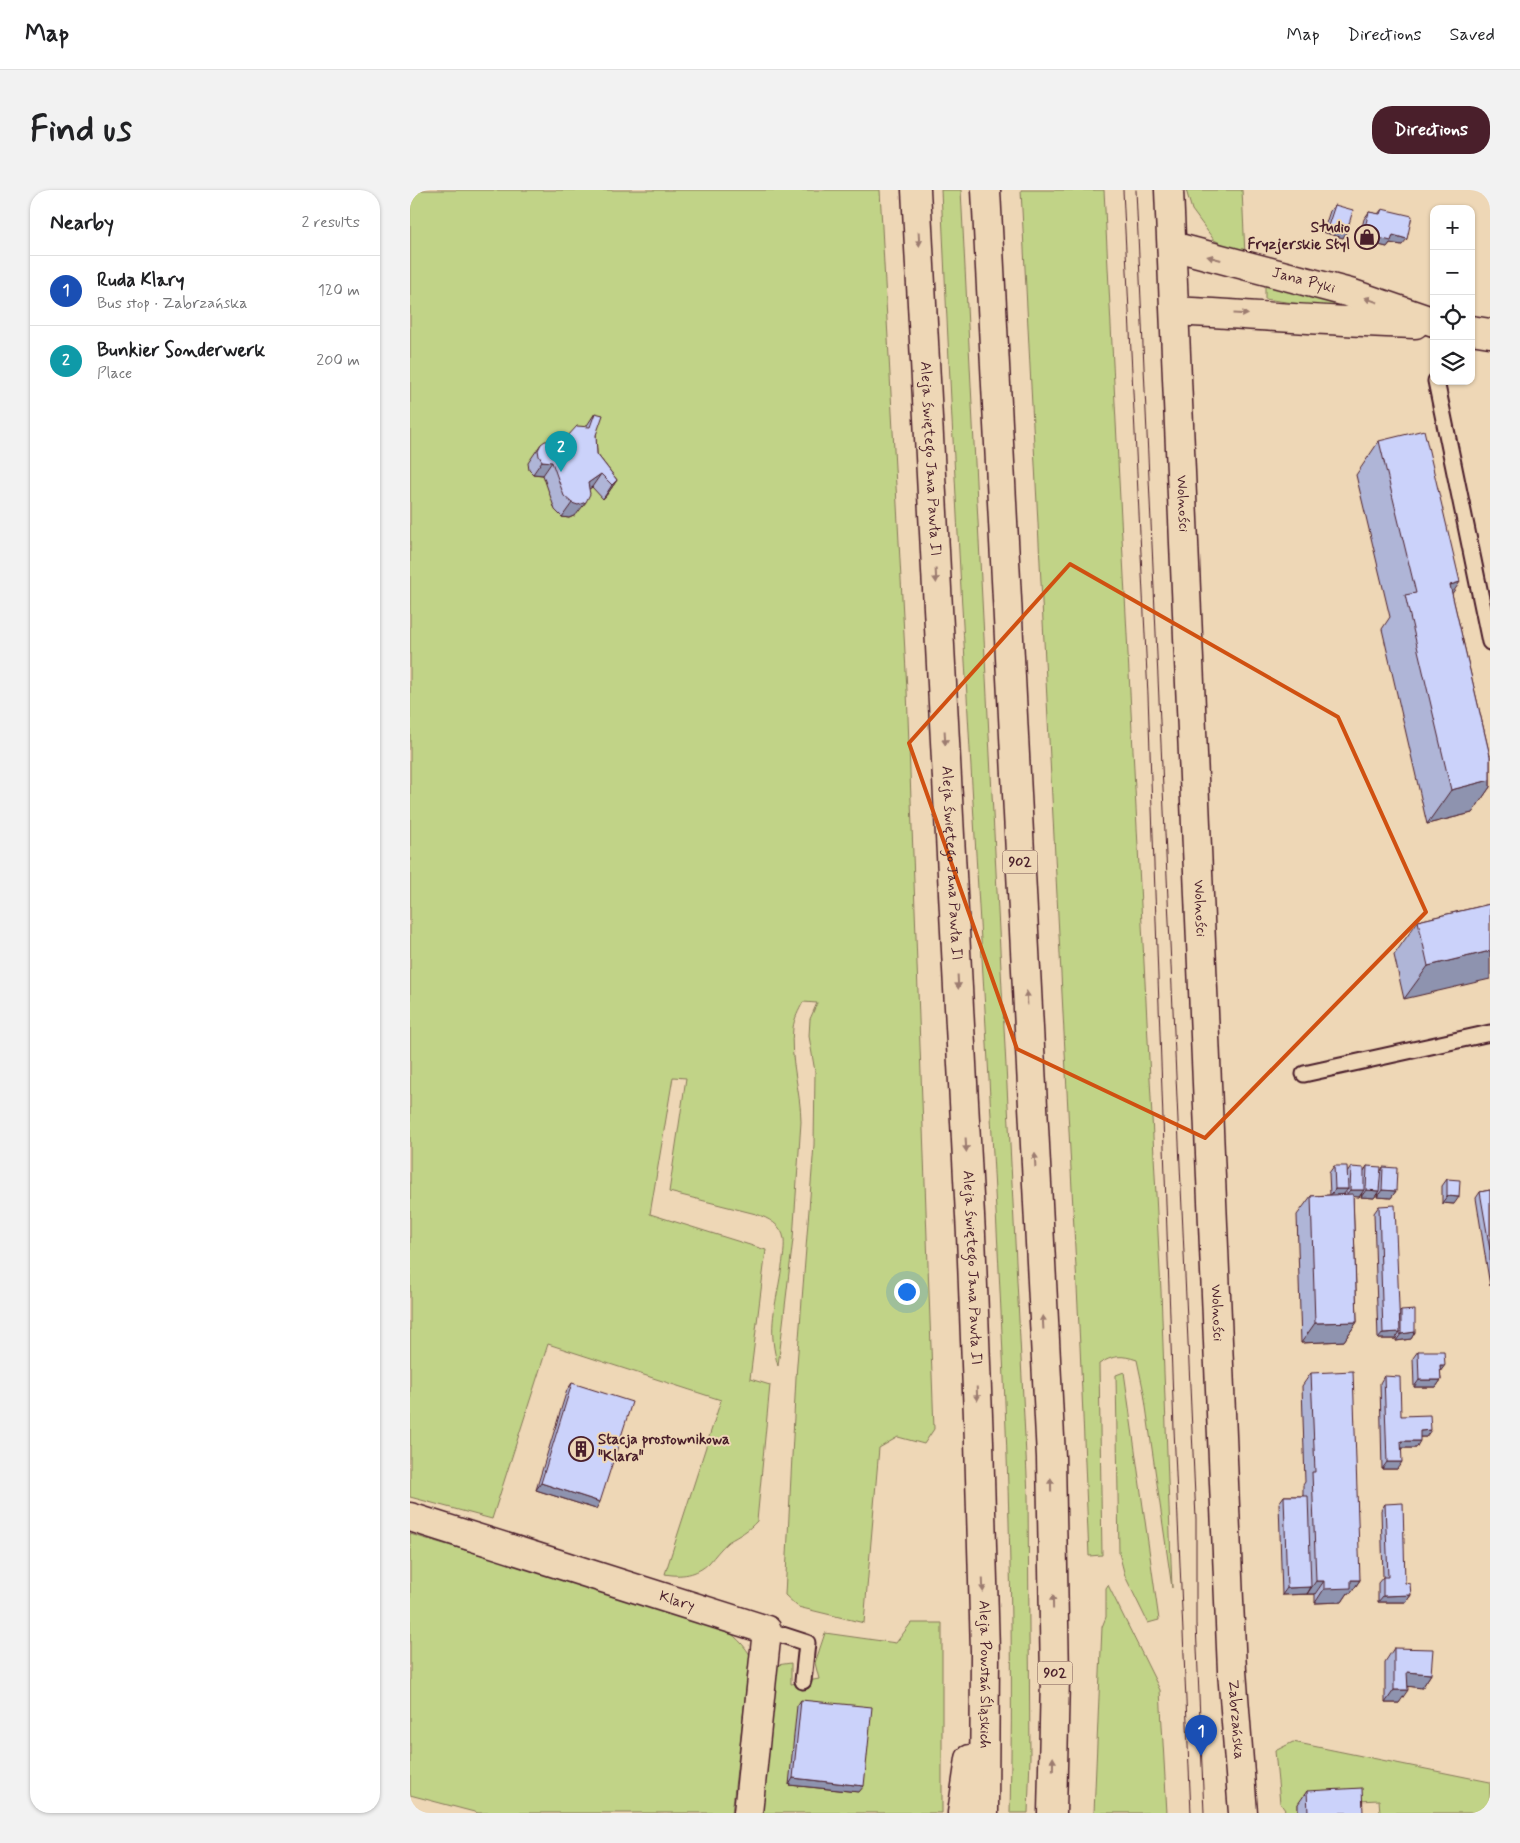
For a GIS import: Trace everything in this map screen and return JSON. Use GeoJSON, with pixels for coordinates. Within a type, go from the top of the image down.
{"type":"FeatureCollection","features":[{"type":"Feature","properties":{"kind":"main road","name":"Aleja świętego Jana Pawła II"},"geometry":{"type":"LineString","coordinates":[[916,190],[971,1235],[982,1536]]}},
{"type":"Feature","properties":{"kind":"main road","name":"902"},"geometry":{"type":"LineString","coordinates":[[986,190],[1051,1457],[1055,1678],[1052,1813]]}},
{"type":"Feature","properties":{"kind":"main road","name":"Wolności"},"geometry":{"type":"LineString","coordinates":[[1169,190],[1230,1626]]}},
{"type":"Feature","properties":{"kind":"main road","name":"Jana Pyki"},"geometry":{"type":"LineString","coordinates":[[1172,246],[1350,293],[1430,322]]}},
{"type":"Feature","properties":{"kind":"main road","name":"Jana Pyki"},"geometry":{"type":"LineString","coordinates":[[1175,311],[1256,315],[1345,323],[1430,323]]}},
{"type":"Feature","properties":{"kind":"main road"},"geometry":{"type":"LineString","coordinates":[[1475,331],[1490,333]]}},
{"type":"Feature","properties":{"kind":"main road","name":"Klary"},"geometry":{"type":"LineString","coordinates":[[410,1517],[767,1630]]}},
{"type":"Feature","properties":{"kind":"main road","name":"Aleja Powstań Śląskich"},"geometry":{"type":"LineString","coordinates":[[982,1536],[985,1651],[984,1813]]}},
{"type":"Feature","properties":{"kind":"main road","name":"Zabrzańska"},"geometry":{"type":"LineString","coordinates":[[1230,1626],[1243,1813]]}},
{"type":"Feature","properties":{"kind":"main road"},"geometry":{"type":"LineString","coordinates":[[748,1813],[767,1630]]}},
{"type":"Feature","properties":{"kind":"main road"},"geometry":{"type":"LineString","coordinates":[[962,1813],[985,1651]]}},
{"type":"Feature","properties":{"kind":"lane"},"geometry":{"type":"LineString","coordinates":[[1437,385],[1490,642]]}},
{"type":"Feature","properties":{"kind":"lane"},"geometry":{"type":"LineString","coordinates":[[1304,1074],[1490,1033]]}},
{"type":"Feature","properties":{"kind":"lane"},"geometry":{"type":"LineString","coordinates":[[767,1630],[807,1644],[804,1682]]}},
{"type":"Feature","properties":{"kind":"highlighted area"},"geometry":{"type":"Polygon","coordinates":[[[1070,564],[1338,717],[1426,912],[1205,1138],[1017,1049],[909,743],[1070,564]]]}},
{"type":"Feature","properties":{"kind":"green space"},"geometry":{"type":"Polygon","coordinates":[[[410,190],[880,190],[907,690],[934,1429],[924,1444],[898,1437],[879,1448],[864,1623],[798,1607],[785,1595],[796,1377],[814,1145],[815,1072],[809,1036],[810,1019],[817,1003],[803,1002],[793,1028],[792,1040],[801,1122],[793,1239],[778,1366],[773,1342],[773,1322],[784,1253],[783,1234],[770,1220],[756,1214],[669,1192],[686,1078],[673,1077],[650,1214],[766,1250],[750,1379],[770,1385],[757,1521],[728,1542],[709,1563],[694,1573],[683,1575],[665,1574],[721,1400],[548,1344],[492,1519],[410,1497],[410,190]]]}},
{"type":"Feature","properties":{"kind":"green space"},"geometry":{"type":"Polygon","coordinates":[[[941,190],[961,190],[1028,1495],[1030,1757],[1028,1813],[1010,1813],[1011,1629],[1007,1446],[941,190]]]}},
{"type":"Feature","properties":{"kind":"green space"},"geometry":{"type":"Polygon","coordinates":[[[1021,190],[1104,190],[1161,1291],[1172,1588],[1144,1393],[1137,1360],[1127,1357],[1113,1357],[1099,1364],[1102,1555],[1089,1556],[1021,190]]]}},
{"type":"Feature","properties":{"kind":"green space"},"geometry":{"type":"Polygon","coordinates":[[[1186,190],[1242,190],[1245,255],[1214,240],[1192,210],[1186,190]]]}},
{"type":"Feature","properties":{"kind":"green space"},"geometry":{"type":"Polygon","coordinates":[[[1265,284],[1371,310],[1371,314],[1265,299],[1265,284]]]}},
{"type":"Feature","properties":{"kind":"green space"},"geometry":{"type":"Polygon","coordinates":[[[1124,1372],[1159,1620],[1148,1623],[1125,1576],[1119,1553],[1116,1375],[1124,1372]]]}},
{"type":"Feature","properties":{"kind":"green space"},"geometry":{"type":"Polygon","coordinates":[[[410,1534],[715,1623],[734,1636],[750,1655],[732,1813],[478,1813],[410,1795],[410,1534]]]}},
{"type":"Feature","properties":{"kind":"green space"},"geometry":{"type":"Polygon","coordinates":[[[1108,1585],[1160,1690],[1167,1813],[1094,1813],[1102,1627],[1106,1617],[1106,1588],[1108,1585]]]}},
{"type":"Feature","properties":{"kind":"green space"},"geometry":{"type":"Polygon","coordinates":[[[911,1623],[942,1623],[942,1813],[762,1813],[777,1665],[791,1663],[791,1684],[819,1679],[815,1663],[825,1633],[896,1643],[911,1623]]]}},
{"type":"Feature","properties":{"kind":"green space"},"geometry":{"type":"Polygon","coordinates":[[[1293,1742],[1490,1782],[1490,1813],[1380,1813],[1379,1800],[1298,1804],[1298,1813],[1285,1813],[1280,1803],[1275,1751],[1293,1742]]]}},
{"type":"Feature","properties":{"kind":"building"},"geometry":{"type":"Polygon","coordinates":[[[1335,205],[1353,210],[1347,231],[1328,226],[1335,205]]]}},
{"type":"Feature","properties":{"kind":"building"},"geometry":{"type":"Polygon","coordinates":[[[1382,209],[1412,216],[1407,239],[1393,235],[1391,241],[1363,234],[1369,212],[1380,214],[1382,209]]]}},
{"type":"Feature","properties":{"kind":"building"},"geometry":{"type":"Polygon","coordinates":[[[595,413],[603,415],[596,435],[597,454],[617,480],[612,485],[601,474],[588,483],[590,494],[586,502],[578,505],[572,503],[564,496],[552,462],[542,461],[538,450],[545,441],[551,441],[556,444],[567,437],[577,426],[590,427],[595,413]]]}},
{"type":"Feature","properties":{"kind":"building"},"geometry":{"type":"Polygon","coordinates":[[[1424,430],[1460,582],[1450,585],[1490,756],[1490,780],[1451,790],[1405,595],[1416,593],[1379,441],[1424,430]]]}},
{"type":"Feature","properties":{"kind":"building"},"geometry":{"type":"Polygon","coordinates":[[[1490,904],[1490,951],[1428,966],[1418,921],[1490,904]]]}},
{"type":"Feature","properties":{"kind":"building"},"geometry":{"type":"Polygon","coordinates":[[[1334,1166],[1347,1166],[1348,1189],[1335,1189],[1334,1166]]]}},
{"type":"Feature","properties":{"kind":"building"},"geometry":{"type":"Polygon","coordinates":[[[1367,1166],[1381,1167],[1379,1191],[1366,1190],[1367,1166]]]}},
{"type":"Feature","properties":{"kind":"building"},"geometry":{"type":"Polygon","coordinates":[[[1351,1167],[1364,1168],[1364,1190],[1350,1190],[1351,1167]]]}},
{"type":"Feature","properties":{"kind":"building"},"geometry":{"type":"Polygon","coordinates":[[[1383,1167],[1397,1168],[1396,1191],[1382,1190],[1383,1167]]]}},
{"type":"Feature","properties":{"kind":"building"},"geometry":{"type":"Polygon","coordinates":[[[1447,1179],[1460,1180],[1459,1197],[1447,1196],[1447,1179]]]}},
{"type":"Feature","properties":{"kind":"building"},"geometry":{"type":"Polygon","coordinates":[[[1490,1190],[1490,1250],[1480,1192],[1490,1190]]]}},
{"type":"Feature","properties":{"kind":"building"},"geometry":{"type":"Polygon","coordinates":[[[1353,1194],[1357,1322],[1315,1323],[1311,1196],[1353,1194]]]}},
{"type":"Feature","properties":{"kind":"building"},"geometry":{"type":"Polygon","coordinates":[[[1395,1205],[1400,1332],[1383,1333],[1379,1206],[1395,1205]]]}},
{"type":"Feature","properties":{"kind":"building"},"geometry":{"type":"Polygon","coordinates":[[[1415,1310],[1415,1332],[1401,1334],[1401,1311],[1415,1310]]]}},
{"type":"Feature","properties":{"kind":"building"},"geometry":{"type":"Polygon","coordinates":[[[1418,1351],[1444,1351],[1445,1365],[1440,1365],[1441,1380],[1419,1380],[1418,1351]]]}},
{"type":"Feature","properties":{"kind":"building"},"geometry":{"type":"Polygon","coordinates":[[[1353,1371],[1360,1580],[1351,1580],[1351,1588],[1324,1589],[1324,1581],[1316,1581],[1312,1472],[1315,1472],[1311,1373],[1353,1371]]]}},
{"type":"Feature","properties":{"kind":"building"},"geometry":{"type":"Polygon","coordinates":[[[1384,1376],[1400,1377],[1401,1416],[1430,1415],[1431,1430],[1420,1431],[1420,1441],[1401,1441],[1402,1462],[1387,1462],[1384,1376]]]}},
{"type":"Feature","properties":{"kind":"building","name":"Stacja prostownikowa \"Klara\""},"geometry":{"type":"Polygon","coordinates":[[[572,1383],[632,1402],[600,1502],[541,1483],[572,1383]]]}},
{"type":"Feature","properties":{"kind":"building"},"geometry":{"type":"Polygon","coordinates":[[[1284,1496],[1308,1496],[1311,1587],[1287,1588],[1284,1496]]]}},
{"type":"Feature","properties":{"kind":"building"},"geometry":{"type":"Polygon","coordinates":[[[1403,1503],[1405,1583],[1410,1584],[1411,1595],[1383,1596],[1383,1577],[1388,1577],[1385,1504],[1403,1503]]]}},
{"type":"Feature","properties":{"kind":"building"},"geometry":{"type":"Polygon","coordinates":[[[1394,1648],[1433,1649],[1431,1674],[1407,1672],[1408,1690],[1394,1690],[1394,1648]]]}},
{"type":"Feature","properties":{"kind":"building"},"geometry":{"type":"Polygon","coordinates":[[[801,1700],[872,1707],[864,1786],[793,1778],[801,1700]]]}},
{"type":"Feature","properties":{"kind":"building"},"geometry":{"type":"Polygon","coordinates":[[[1362,1788],[1363,1813],[1308,1813],[1307,1791],[1362,1788]]]}},
{"type":"Feature","properties":{"kind":"tram line"},"geometry":{"type":"LineString","coordinates":[[1123,190],[1148,695],[1174,1429],[1191,1813]]}},
{"type":"Feature","properties":{"kind":"tram line"},"geometry":{"type":"LineString","coordinates":[[1136,190],[1196,1519],[1196,1624],[1204,1813]]}},
{"type":"Feature","properties":{"kind":"place","name":"Studio Fryzjerskie Styl"},"geometry":{"type":"Point","coordinates":[1367,237]}},
{"type":"Feature","properties":{"kind":"place","name":"Bunkier Sonderwerk"},"geometry":{"type":"Point","coordinates":[561,472]}},
{"type":"Feature","properties":{"kind":"place","name":"Stacja prostownikowa \"Klara\""},"geometry":{"type":"Point","coordinates":[581,1449]}},
{"type":"Feature","properties":{"kind":"place","name":"Ruda Klary"},"geometry":{"type":"Point","coordinates":[1201,1756]}}]}
